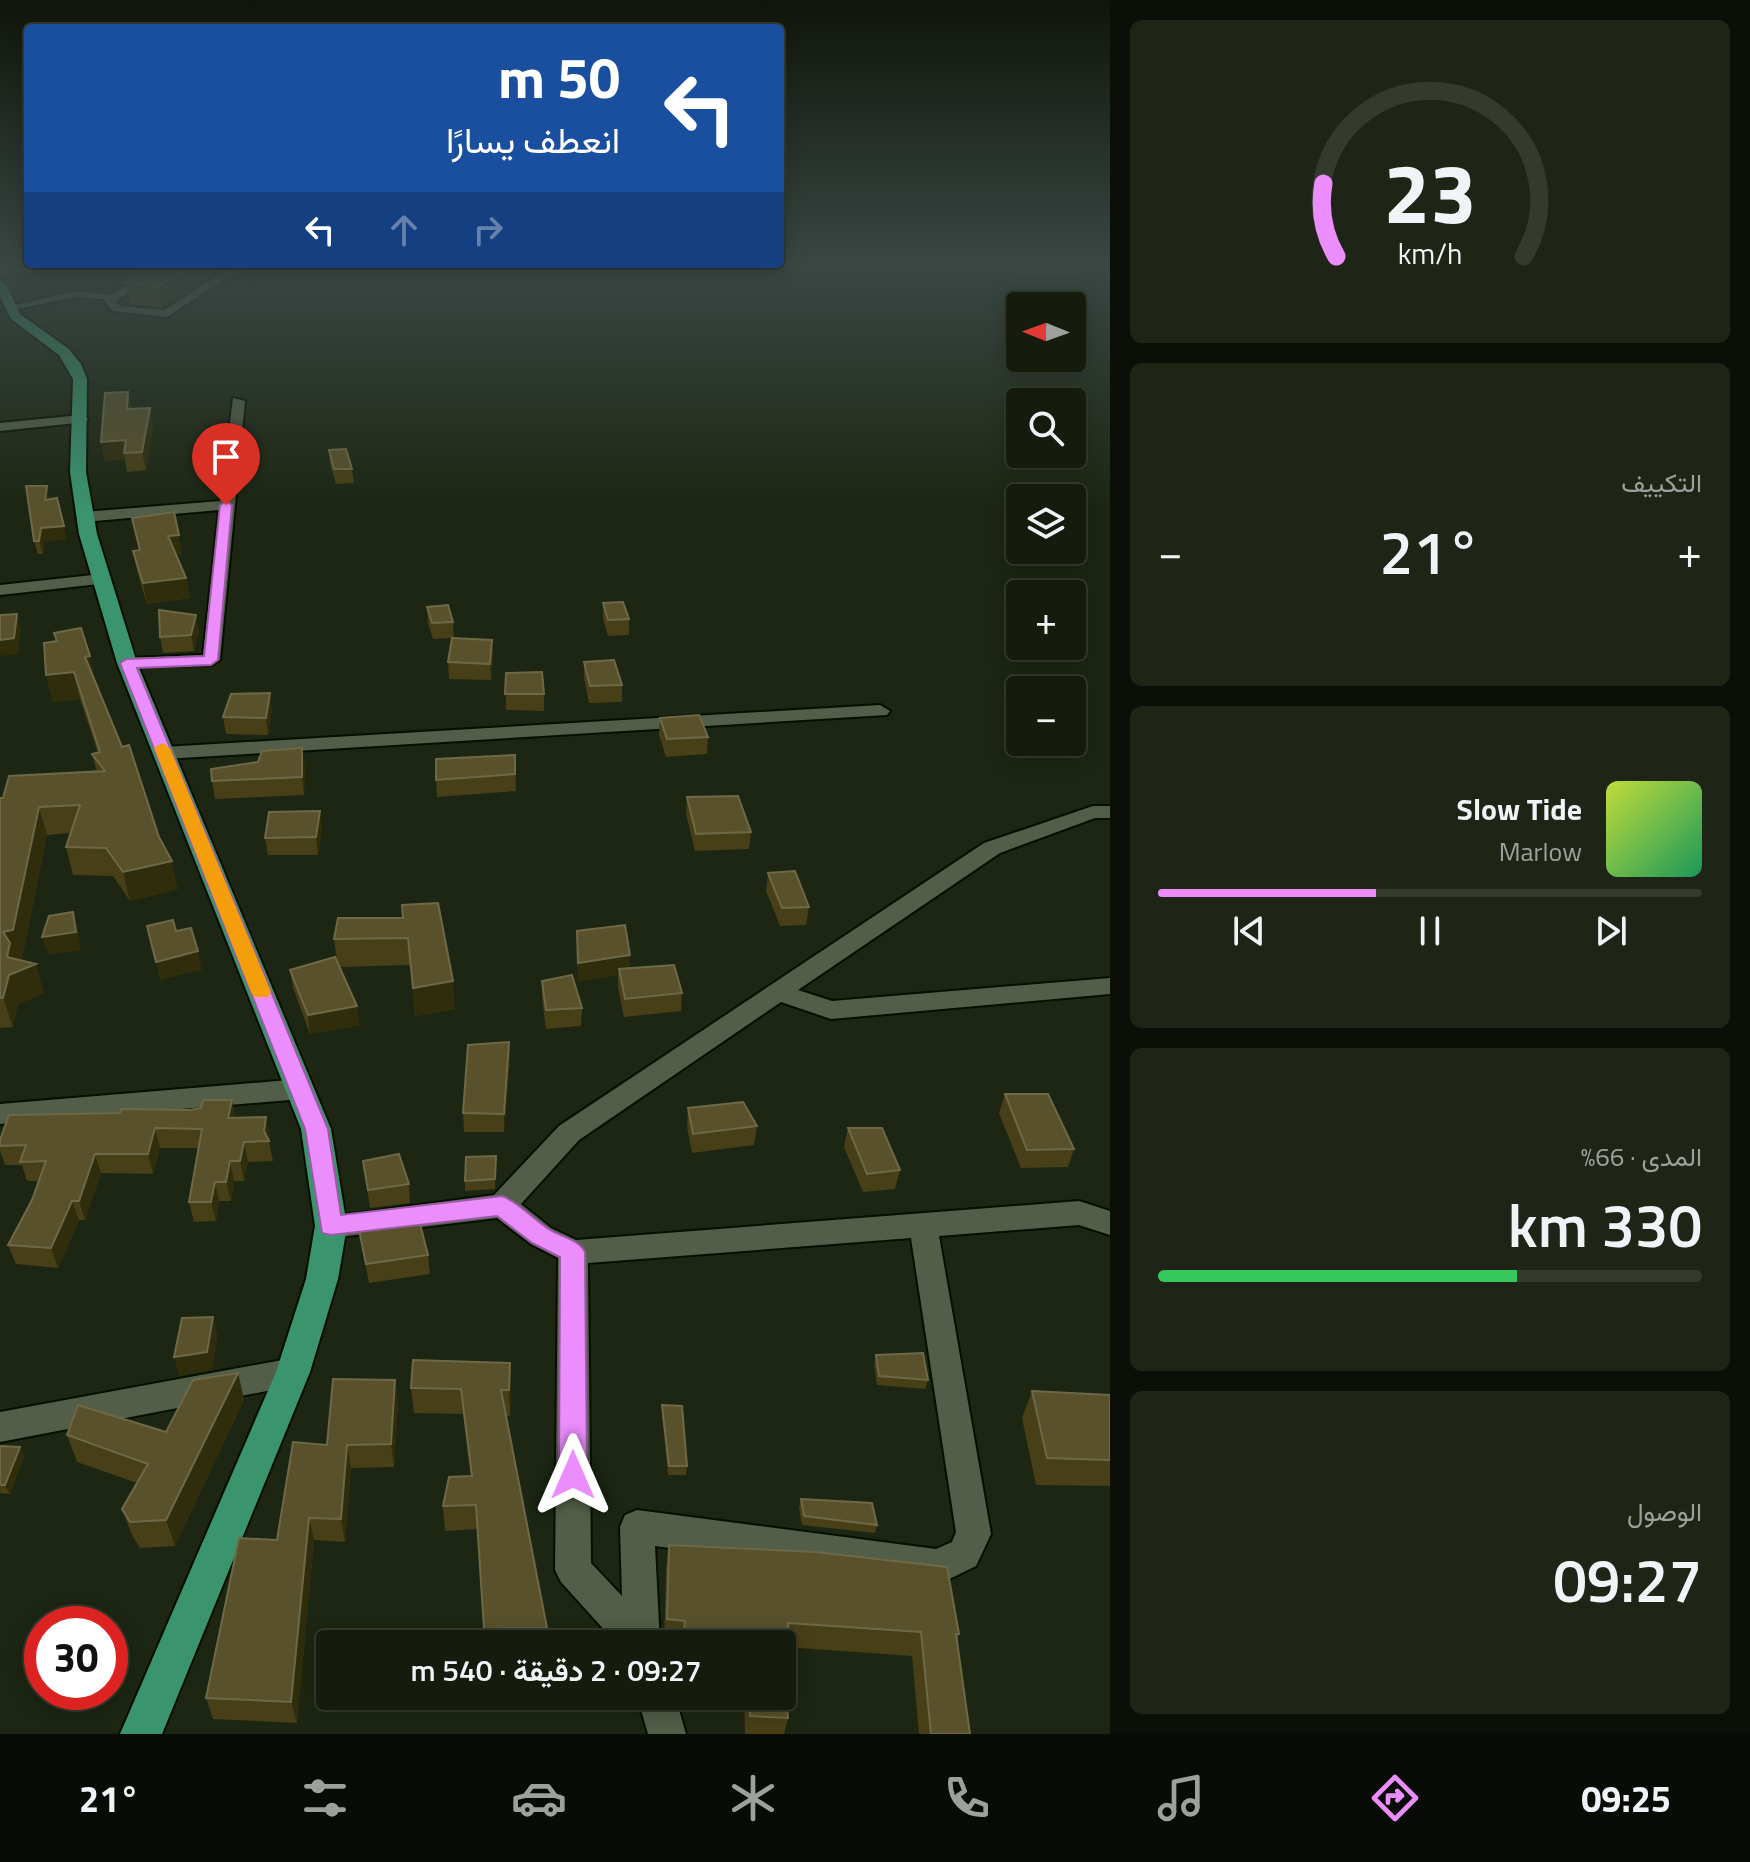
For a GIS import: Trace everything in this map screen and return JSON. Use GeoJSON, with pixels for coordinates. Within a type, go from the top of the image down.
{"type":"FeatureCollection","features":[{"type":"Feature","properties":{"kind":"main road"},"geometry":{"type":"LineString","coordinates":[[58,348],[74,364],[80,379],[78,472],[84,517],[127,663],[316,1129],[331,1226],[322,1279],[293,1372],[141,1734]]}},
{"type":"Feature","properties":{"kind":"street"},"geometry":{"type":"LineString","coordinates":[[127,663],[211,660],[238,401]]}},
{"type":"Feature","properties":{"kind":"street"},"geometry":{"type":"LineString","coordinates":[[0,427],[81,419]]}},
{"type":"Feature","properties":{"kind":"street"},"geometry":{"type":"LineString","coordinates":[[84,517],[226,505]]}},
{"type":"Feature","properties":{"kind":"street"},"geometry":{"type":"LineString","coordinates":[[0,590],[102,579]]}},
{"type":"Feature","properties":{"kind":"street"},"geometry":{"type":"LineString","coordinates":[[164,753],[880,711]]}},
{"type":"Feature","properties":{"kind":"street"},"geometry":{"type":"LineString","coordinates":[[331,1226],[502,1206],[569,1133],[992,848],[1093,812],[1110,812]]}},
{"type":"Feature","properties":{"kind":"street"},"geometry":{"type":"LineString","coordinates":[[777,992],[831,1010],[1110,986]]}},
{"type":"Feature","properties":{"kind":"street"},"geometry":{"type":"LineString","coordinates":[[0,1114],[301,1089]]}},
{"type":"Feature","properties":{"kind":"street"},"geometry":{"type":"LineString","coordinates":[[502,1206],[541,1236],[573,1252],[1079,1213],[1110,1223]]}},
{"type":"Feature","properties":{"kind":"street"},"geometry":{"type":"LineString","coordinates":[[641,1630],[637,1527],[937,1567],[964,1554],[974,1534],[923,1225]]}},
{"type":"Feature","properties":{"kind":"street"},"geometry":{"type":"LineString","coordinates":[[573,1252],[573,1570],[630,1630]]}},
{"type":"Feature","properties":{"kind":"street"},"geometry":{"type":"LineString","coordinates":[[0,1427],[293,1372]]}},
{"type":"Feature","properties":{"kind":"street"},"geometry":{"type":"LineString","coordinates":[[660,1710],[667,1734]]}},
{"type":"Feature","properties":{"kind":"building"},"geometry":{"type":"Polygon","coordinates":[[[128,392],[127,409],[150,408],[142,452],[124,453],[126,440],[101,442],[105,393],[128,392]]]}},
{"type":"Feature","properties":{"kind":"building"},"geometry":{"type":"Polygon","coordinates":[[[346,449],[352,469],[334,469],[329,450],[346,449]]]}},
{"type":"Feature","properties":{"kind":"building"},"geometry":{"type":"Polygon","coordinates":[[[26,486],[47,486],[45,500],[57,498],[64,526],[41,528],[39,541],[34,541],[26,486]]]}},
{"type":"Feature","properties":{"kind":"building"},"geometry":{"type":"Polygon","coordinates":[[[174,512],[179,535],[168,536],[186,578],[143,583],[133,551],[140,550],[132,518],[174,512]]]}},
{"type":"Feature","properties":{"kind":"building"},"geometry":{"type":"Polygon","coordinates":[[[623,602],[629,619],[608,620],[603,603],[623,602]]]}},
{"type":"Feature","properties":{"kind":"building"},"geometry":{"type":"Polygon","coordinates":[[[448,605],[453,622],[432,623],[427,607],[448,605]]]}},
{"type":"Feature","properties":{"kind":"building"},"geometry":{"type":"Polygon","coordinates":[[[159,610],[196,615],[191,635],[160,637],[159,610]]]}},
{"type":"Feature","properties":{"kind":"building"},"geometry":{"type":"Polygon","coordinates":[[[17,614],[14,638],[0,640],[0,615],[17,614]]]}},
{"type":"Feature","properties":{"kind":"building"},"geometry":{"type":"Polygon","coordinates":[[[81,628],[90,656],[85,657],[122,747],[129,745],[159,837],[172,861],[123,872],[106,848],[66,847],[80,805],[39,807],[13,930],[3,932],[10,943],[7,957],[36,964],[9,975],[3,998],[0,998],[0,798],[3,798],[9,776],[105,771],[92,754],[100,752],[74,672],[46,675],[44,643],[57,641],[54,633],[81,628]]]}},
{"type":"Feature","properties":{"kind":"building"},"geometry":{"type":"Polygon","coordinates":[[[452,638],[492,640],[490,664],[448,662],[452,638]]]}},
{"type":"Feature","properties":{"kind":"building"},"geometry":{"type":"Polygon","coordinates":[[[614,660],[622,685],[590,686],[584,662],[614,660]]]}},
{"type":"Feature","properties":{"kind":"building"},"geometry":{"type":"Polygon","coordinates":[[[542,672],[544,694],[505,694],[506,673],[542,672]]]}},
{"type":"Feature","properties":{"kind":"building"},"geometry":{"type":"Polygon","coordinates":[[[270,693],[266,718],[223,717],[231,694],[270,693]]]}},
{"type":"Feature","properties":{"kind":"building"},"geometry":{"type":"Polygon","coordinates":[[[699,715],[708,737],[667,739],[660,718],[699,715]]]}},
{"type":"Feature","properties":{"kind":"building"},"geometry":{"type":"Polygon","coordinates":[[[302,748],[302,777],[212,781],[211,769],[258,762],[262,751],[302,748]]]}},
{"type":"Feature","properties":{"kind":"building"},"geometry":{"type":"Polygon","coordinates":[[[515,755],[515,774],[436,780],[436,759],[515,755]]]}},
{"type":"Feature","properties":{"kind":"building"},"geometry":{"type":"Polygon","coordinates":[[[738,796],[751,832],[696,834],[687,797],[738,796]]]}},
{"type":"Feature","properties":{"kind":"building"},"geometry":{"type":"Polygon","coordinates":[[[320,811],[316,837],[265,838],[269,812],[320,811]]]}},
{"type":"Feature","properties":{"kind":"building"},"geometry":{"type":"Polygon","coordinates":[[[795,871],[809,907],[782,908],[768,873],[795,871]]]}},
{"type":"Feature","properties":{"kind":"building"},"geometry":{"type":"Polygon","coordinates":[[[438,903],[453,981],[413,988],[408,938],[334,939],[338,918],[403,918],[402,905],[438,903]]]}},
{"type":"Feature","properties":{"kind":"building"},"geometry":{"type":"Polygon","coordinates":[[[73,912],[76,932],[42,937],[49,916],[73,912]]]}},
{"type":"Feature","properties":{"kind":"building"},"geometry":{"type":"Polygon","coordinates":[[[173,920],[176,931],[191,928],[198,951],[156,962],[147,926],[173,920]]]}},
{"type":"Feature","properties":{"kind":"building"},"geometry":{"type":"Polygon","coordinates":[[[625,925],[630,955],[578,963],[577,931],[625,925]]]}},
{"type":"Feature","properties":{"kind":"building"},"geometry":{"type":"Polygon","coordinates":[[[335,957],[357,1006],[308,1015],[290,970],[335,957]]]}},
{"type":"Feature","properties":{"kind":"building"},"geometry":{"type":"Polygon","coordinates":[[[674,965],[682,993],[625,999],[619,969],[674,965]]]}},
{"type":"Feature","properties":{"kind":"building"},"geometry":{"type":"Polygon","coordinates":[[[572,975],[582,1008],[546,1010],[542,981],[572,975]]]}},
{"type":"Feature","properties":{"kind":"building"},"geometry":{"type":"Polygon","coordinates":[[[509,1042],[504,1114],[463,1113],[468,1045],[509,1042]]]}},
{"type":"Feature","properties":{"kind":"building"},"geometry":{"type":"Polygon","coordinates":[[[1005,1094],[1048,1094],[1074,1149],[1027,1150],[1005,1094]]]}},
{"type":"Feature","properties":{"kind":"building"},"geometry":{"type":"Polygon","coordinates":[[[203,1100],[232,1100],[228,1118],[266,1117],[264,1131],[269,1141],[244,1142],[240,1161],[230,1161],[226,1182],[215,1182],[211,1202],[189,1202],[202,1129],[155,1128],[148,1154],[95,1154],[79,1201],[72,1201],[51,1248],[8,1245],[32,1200],[46,1161],[20,1162],[26,1145],[0,1146],[9,1115],[120,1113],[121,1109],[190,1110],[201,1108],[203,1100]]]}},
{"type":"Feature","properties":{"kind":"building"},"geometry":{"type":"Polygon","coordinates":[[[743,1102],[757,1126],[693,1134],[688,1108],[743,1102]]]}},
{"type":"Feature","properties":{"kind":"building"},"geometry":{"type":"Polygon","coordinates":[[[848,1128],[882,1128],[900,1170],[867,1174],[848,1128]]]}},
{"type":"Feature","properties":{"kind":"building"},"geometry":{"type":"Polygon","coordinates":[[[399,1154],[409,1184],[368,1190],[363,1161],[399,1154]]]}},
{"type":"Feature","properties":{"kind":"building"},"geometry":{"type":"Polygon","coordinates":[[[496,1156],[495,1179],[465,1181],[466,1157],[496,1156]]]}},
{"type":"Feature","properties":{"kind":"building"},"geometry":{"type":"Polygon","coordinates":[[[417,1212],[428,1255],[366,1264],[357,1220],[417,1212]]]}},
{"type":"Feature","properties":{"kind":"building"},"geometry":{"type":"Polygon","coordinates":[[[213,1317],[207,1352],[174,1357],[182,1318],[213,1317]]]}},
{"type":"Feature","properties":{"kind":"building"},"geometry":{"type":"Polygon","coordinates":[[[923,1353],[928,1380],[879,1376],[876,1355],[923,1353]]]}},
{"type":"Feature","properties":{"kind":"building"},"geometry":{"type":"Polygon","coordinates":[[[413,1360],[510,1363],[509,1390],[501,1390],[547,1628],[484,1629],[476,1505],[443,1506],[449,1477],[472,1476],[461,1389],[411,1388],[413,1360]]]}},
{"type":"Feature","properties":{"kind":"building"},"geometry":{"type":"Polygon","coordinates":[[[238,1373],[166,1520],[130,1522],[122,1509],[148,1464],[67,1435],[78,1405],[166,1432],[193,1380],[238,1373]]]}},
{"type":"Feature","properties":{"kind":"building"},"geometry":{"type":"Polygon","coordinates":[[[333,1379],[395,1380],[391,1444],[347,1445],[341,1519],[309,1518],[291,1702],[206,1698],[239,1538],[277,1540],[293,1442],[327,1445],[333,1379]]]}},
{"type":"Feature","properties":{"kind":"building"},"geometry":{"type":"Polygon","coordinates":[[[1032,1391],[1110,1395],[1110,1460],[1047,1458],[1032,1391]]]}},
{"type":"Feature","properties":{"kind":"building"},"geometry":{"type":"Polygon","coordinates":[[[662,1405],[682,1406],[687,1466],[669,1466],[662,1405]]]}},
{"type":"Feature","properties":{"kind":"building"},"geometry":{"type":"Polygon","coordinates":[[[0,1446],[20,1447],[5,1485],[0,1485],[0,1446]]]}},
{"type":"Feature","properties":{"kind":"building"},"geometry":{"type":"Polygon","coordinates":[[[801,1499],[872,1503],[877,1525],[804,1516],[801,1499]]]}},
{"type":"Feature","properties":{"kind":"building"},"geometry":{"type":"Polygon","coordinates":[[[669,1545],[815,1552],[947,1567],[959,1634],[956,1634],[970,1734],[931,1734],[921,1632],[788,1623],[788,1630],[684,1630],[685,1621],[667,1619],[669,1545]]]}},
{"type":"Feature","properties":{"kind":"building"},"geometry":{"type":"Polygon","coordinates":[[[750,1710],[787,1710],[788,1718],[750,1716],[750,1710]]]}},
{"type":"Feature","properties":{"kind":"slow traffic"},"geometry":{"type":"LineString","coordinates":[[162,748],[261,992]]}},
{"type":"Feature","properties":{"kind":"route"},"geometry":{"type":"LineString","coordinates":[[226,505],[211,660],[127,663],[316,1129],[331,1226],[502,1206],[541,1236],[573,1252],[573,1475]]}}]}
